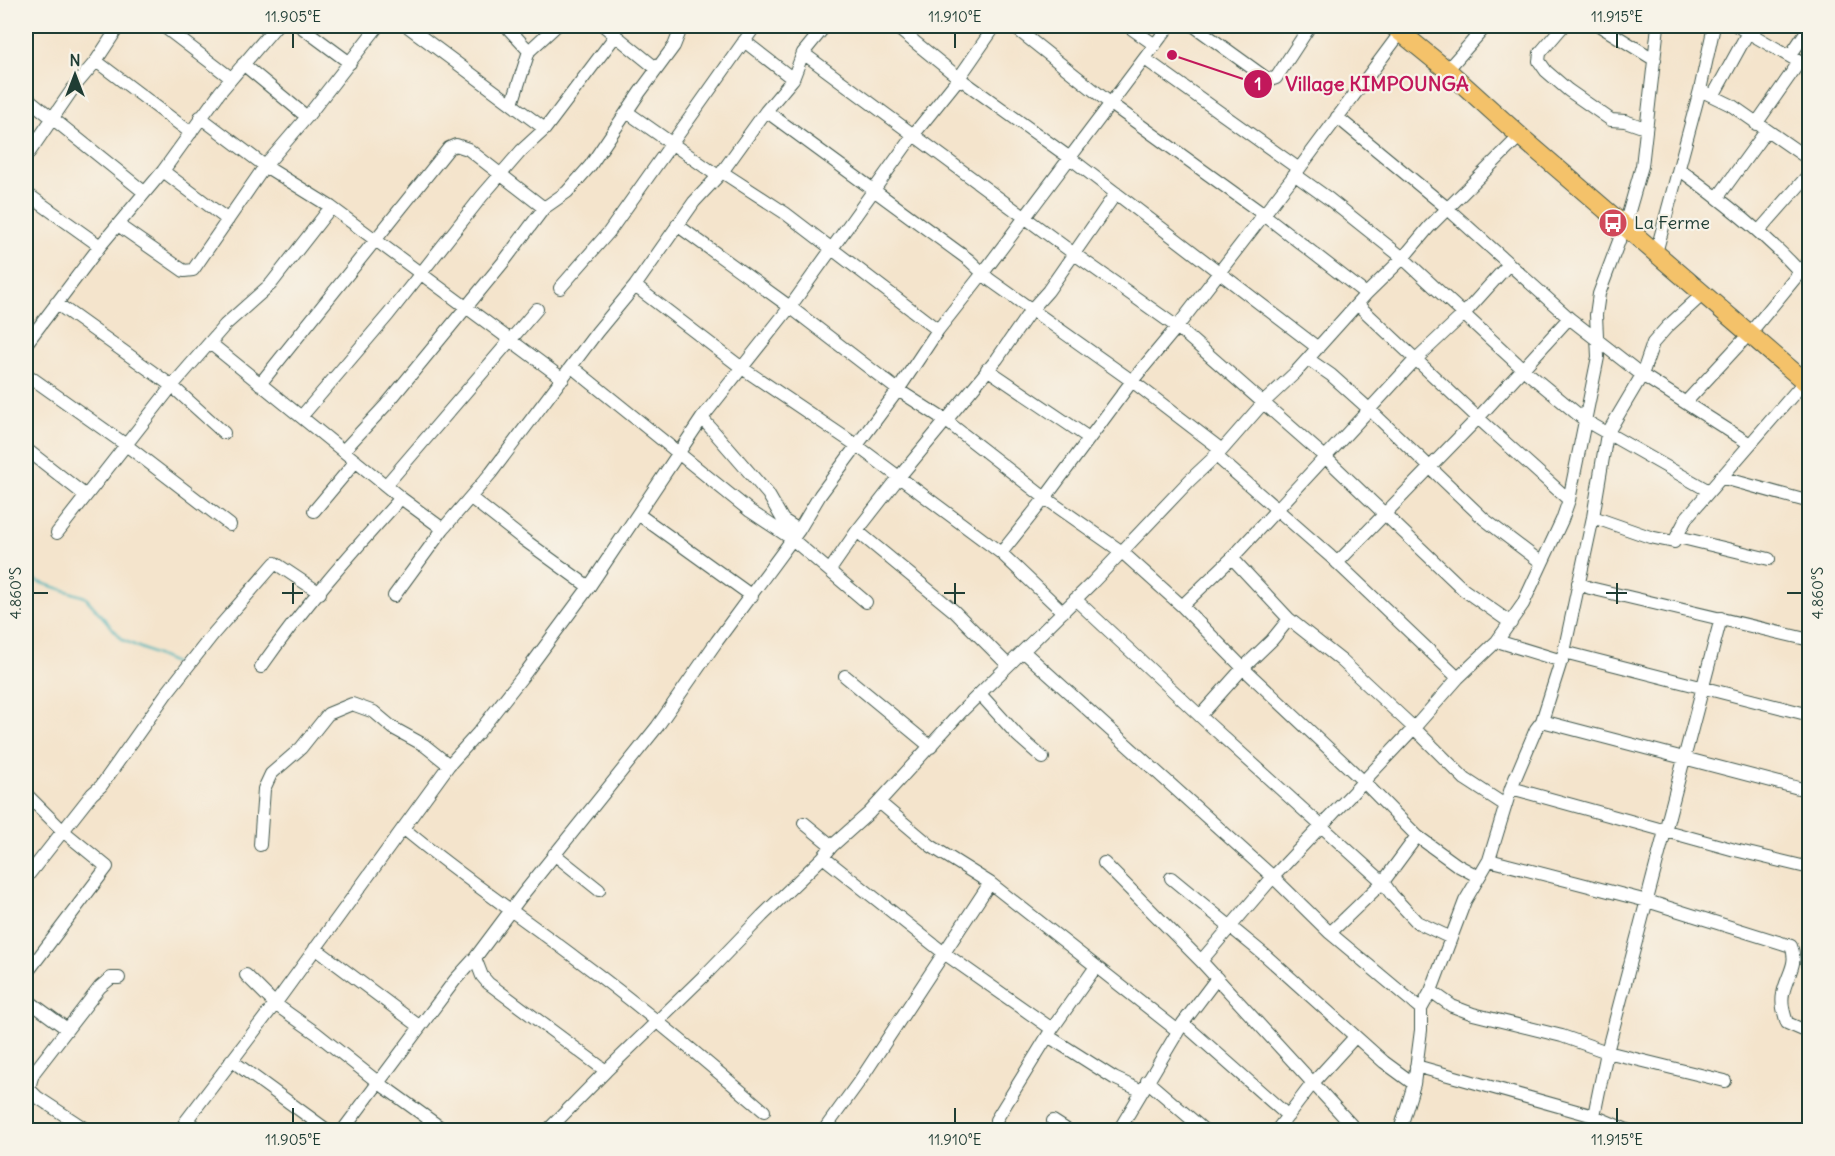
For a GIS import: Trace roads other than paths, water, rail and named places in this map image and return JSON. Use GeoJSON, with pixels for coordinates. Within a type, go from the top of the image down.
{"type":"FeatureCollection","features":[{"type":"Feature","properties":{"kind":"highway"},"geometry":{"type":"LineString","coordinates":[[1397,29],[1807,384]]}},
{"type":"Feature","properties":{"kind":"street"},"geometry":{"type":"LineString","coordinates":[[26,157],[119,26]]}},
{"type":"Feature","properties":{"kind":"street"},"geometry":{"type":"LineString","coordinates":[[164,26],[231,78]]}},
{"type":"Feature","properties":{"kind":"street"},"geometry":{"type":"LineString","coordinates":[[26,344],[100,246],[162,171],[200,117],[274,26]]}},
{"type":"Feature","properties":{"kind":"street"},"geometry":{"type":"LineString","coordinates":[[300,26],[350,63]]}},
{"type":"Feature","properties":{"kind":"street"},"geometry":{"type":"LineString","coordinates":[[118,225],[184,271],[196,268],[265,166],[307,117],[378,26]]}},
{"type":"Feature","properties":{"kind":"street"},"geometry":{"type":"LineString","coordinates":[[406,26],[545,129]]}},
{"type":"Feature","properties":{"kind":"street"},"geometry":{"type":"LineString","coordinates":[[506,26],[529,51]]}},
{"type":"Feature","properties":{"kind":"street"},"geometry":{"type":"LineString","coordinates":[[512,104],[529,51],[556,26]]}},
{"type":"Feature","properties":{"kind":"street"},"geometry":{"type":"LineString","coordinates":[[604,26],[657,69]]}},
{"type":"Feature","properties":{"kind":"street"},"geometry":{"type":"LineString","coordinates":[[560,288],[609,232],[755,26]]}},
{"type":"Feature","properties":{"kind":"street"},"geometry":{"type":"LineString","coordinates":[[394,596],[443,529],[471,498],[597,332],[635,286],[694,202],[720,174],[766,111],[793,79],[803,53],[825,26]]}},
{"type":"Feature","properties":{"kind":"street"},"geometry":{"type":"LineString","coordinates":[[895,26],[960,78],[1070,158],[1318,348]]}},
{"type":"Feature","properties":{"kind":"street"},"geometry":{"type":"LineString","coordinates":[[201,1131],[184,1126],[449,765],[509,696],[589,587],[702,418],[790,307],[914,134],[960,78],[995,26]]}},
{"type":"Feature","properties":{"kind":"street"},"geometry":{"type":"LineString","coordinates":[[1013,26],[1111,104],[1263,214],[1361,299],[1415,360],[1569,500]]}},
{"type":"Feature","properties":{"kind":"street"},"geometry":{"type":"LineString","coordinates":[[1128,26],[1155,45]]}},
{"type":"Feature","properties":{"kind":"street"},"geometry":{"type":"LineString","coordinates":[[343,1131],[420,1026],[510,910],[630,762],[723,632],[752,596],[820,495],[898,390],[938,330],[1170,26]]}},
{"type":"Feature","properties":{"kind":"street"},"geometry":{"type":"LineString","coordinates":[[1194,26],[1266,78],[1273,80],[1310,26]]}},
{"type":"Feature","properties":{"kind":"street"},"geometry":{"type":"LineString","coordinates":[[1447,70],[1486,26]]}},
{"type":"Feature","properties":{"kind":"street"},"geometry":{"type":"LineString","coordinates":[[1563,26],[1540,53],[1539,61],[1546,71],[1568,90],[1611,120],[1625,120],[1646,128]]}},
{"type":"Feature","properties":{"kind":"street"},"geometry":{"type":"LineString","coordinates":[[1600,26],[1655,60]]}},
{"type":"Feature","properties":{"kind":"street"},"geometry":{"type":"LineString","coordinates":[[1201,961],[1273,877],[1323,826],[1458,678],[1497,640],[1523,604],[1569,500],[1598,357],[1596,315],[1599,294],[1625,225],[1642,166],[1658,26]]}},
{"type":"Feature","properties":{"kind":"street"},"geometry":{"type":"LineString","coordinates":[[1656,253],[1680,170],[1714,26]]}},
{"type":"Feature","properties":{"kind":"street"},"geometry":{"type":"LineString","coordinates":[[1718,197],[1800,62],[1809,26]]}},
{"type":"Feature","properties":{"kind":"street"},"geometry":{"type":"LineString","coordinates":[[344,451],[386,405],[466,308],[544,208],[567,192],[590,166],[674,46],[679,27]]}},
{"type":"Feature","properties":{"kind":"street"},"geometry":{"type":"LineString","coordinates":[[1713,96],[1746,27],[1800,62]]}},
{"type":"Feature","properties":{"kind":"street"},"geometry":{"type":"LineString","coordinates":[[1001,553],[1132,381],[1177,327],[1218,271],[1297,172],[1397,29]]}},
{"type":"Feature","properties":{"kind":"street"},"geometry":{"type":"LineString","coordinates":[[301,417],[388,315],[521,151],[545,129],[616,35]]}},
{"type":"Feature","properties":{"kind":"street"},"geometry":{"type":"LineString","coordinates":[[744,41],[793,79]]}},
{"type":"Feature","properties":{"kind":"street"},"geometry":{"type":"LineString","coordinates":[[803,53],[1177,327],[1325,457],[1464,590],[1511,623]]}},
{"type":"Feature","properties":{"kind":"street"},"geometry":{"type":"LineString","coordinates":[[1145,59],[1297,172],[1403,258],[1523,369],[1586,421],[1709,491]]}},
{"type":"Feature","properties":{"kind":"street"},"geometry":{"type":"LineString","coordinates":[[96,61],[191,132]]}},
{"type":"Feature","properties":{"kind":"street"},"geometry":{"type":"LineString","coordinates":[[243,64],[307,117]]}},
{"type":"Feature","properties":{"kind":"street"},"geometry":{"type":"LineString","coordinates":[[1700,90],[1713,96],[1809,160]]}},
{"type":"Feature","properties":{"kind":"street"},"geometry":{"type":"LineString","coordinates":[[26,97],[144,192]]}},
{"type":"Feature","properties":{"kind":"street"},"geometry":{"type":"LineString","coordinates":[[766,111],[969,260],[1030,310],[1132,381],[1219,452],[1277,510],[1337,563],[1458,678]]}},
{"type":"Feature","properties":{"kind":"street"},"geometry":{"type":"LineString","coordinates":[[627,112],[672,144],[785,213],[938,330]]}},
{"type":"Feature","properties":{"kind":"street"},"geometry":{"type":"LineString","coordinates":[[200,117],[265,166],[331,207],[563,379]]}},
{"type":"Feature","properties":{"kind":"street"},"geometry":{"type":"LineString","coordinates":[[1337,117],[1447,208],[1569,318],[1642,375],[1750,444]]}},
{"type":"Feature","properties":{"kind":"street"},"geometry":{"type":"LineString","coordinates":[[548,1131],[762,916],[823,858],[832,846],[879,802],[1008,665],[1122,552],[1264,402],[1308,359],[1447,208],[1520,136]]}},
{"type":"Feature","properties":{"kind":"street"},"geometry":{"type":"LineString","coordinates":[[260,384],[449,148],[456,145],[468,149],[544,208]]}},
{"type":"Feature","properties":{"kind":"street"},"geometry":{"type":"LineString","coordinates":[[1680,170],[1718,197],[1759,231],[1800,272]]}},
{"type":"Feature","properties":{"kind":"street"},"geometry":{"type":"LineString","coordinates":[[162,171],[228,220]]}},
{"type":"Feature","properties":{"kind":"street"},"geometry":{"type":"LineString","coordinates":[[1759,231],[1809,173]]}},
{"type":"Feature","properties":{"kind":"street"},"geometry":{"type":"LineString","coordinates":[[26,193],[100,246]]}},
{"type":"Feature","properties":{"kind":"street"},"geometry":{"type":"LineString","coordinates":[[830,570],[900,476],[997,359],[1030,310],[1048,291],[1116,193]]}},
{"type":"Feature","properties":{"kind":"street"},"geometry":{"type":"LineString","coordinates":[[57,533],[172,386],[225,325],[271,284],[331,207]]}},
{"type":"Feature","properties":{"kind":"street"},"geometry":{"type":"LineString","coordinates":[[677,225],[790,307],[898,390],[945,420],[1045,498],[1122,552],[1182,606],[1417,836],[1457,865],[1479,877]]}},
{"type":"Feature","properties":{"kind":"street"},"geometry":{"type":"LineString","coordinates":[[1686,402],[1750,333],[1809,261]]}},
{"type":"Feature","properties":{"kind":"street"},"geometry":{"type":"LineString","coordinates":[[1182,606],[1232,558],[1415,360],[1463,315],[1508,265]]}},
{"type":"Feature","properties":{"kind":"street"},"geometry":{"type":"LineString","coordinates":[[635,286],[742,368],[900,476],[1001,553],[1063,612]]}},
{"type":"Feature","properties":{"kind":"street"},"geometry":{"type":"LineString","coordinates":[[1402,1128],[1414,1084],[1421,1030],[1421,1009],[1431,992],[1465,901],[1489,860],[1511,788],[1536,729],[1542,721],[1563,657],[1593,517],[1607,434],[1642,375],[1653,344],[1667,327],[1703,294]]}},
{"type":"Feature","properties":{"kind":"street"},"geometry":{"type":"LineString","coordinates":[[56,303],[172,386],[224,433]]}},
{"type":"Feature","properties":{"kind":"street"},"geometry":{"type":"LineString","coordinates":[[386,484],[537,309]]}},
{"type":"Feature","properties":{"kind":"street"},"geometry":{"type":"LineString","coordinates":[[1337,563],[1478,418],[1569,318]]}},
{"type":"Feature","properties":{"kind":"street"},"geometry":{"type":"LineString","coordinates":[[210,343],[401,498],[443,529]]}},
{"type":"Feature","properties":{"kind":"street"},"geometry":{"type":"LineString","coordinates":[[1308,359],[1331,375],[1370,410],[1484,519],[1542,563]]}},
{"type":"Feature","properties":{"kind":"street"},"geometry":{"type":"LineString","coordinates":[[572,367],[750,510],[795,535]]}},
{"type":"Feature","properties":{"kind":"street"},"geometry":{"type":"LineString","coordinates":[[987,369],[1089,438]]}},
{"type":"Feature","properties":{"kind":"street"},"geometry":{"type":"LineString","coordinates":[[26,374],[230,525]]}},
{"type":"Feature","properties":{"kind":"street"},"geometry":{"type":"LineString","coordinates":[[1593,517],[1672,543],[1678,537],[1681,526],[1720,477],[1807,384]]}},
{"type":"Feature","properties":{"kind":"street"},"geometry":{"type":"LineString","coordinates":[[702,418],[768,494],[795,535],[866,602]]}},
{"type":"Feature","properties":{"kind":"street"},"geometry":{"type":"LineString","coordinates":[[26,449],[86,496]]}},
{"type":"Feature","properties":{"kind":"street"},"geometry":{"type":"LineString","coordinates":[[314,511],[356,461]]}},
{"type":"Feature","properties":{"kind":"street"},"geometry":{"type":"LineString","coordinates":[[1720,477],[1809,502]]}},
{"type":"Feature","properties":{"kind":"street"},"geometry":{"type":"LineString","coordinates":[[261,667],[354,551],[401,498]]}},
{"type":"Feature","properties":{"kind":"street"},"geometry":{"type":"LineString","coordinates":[[471,498],[589,587]]}},
{"type":"Feature","properties":{"kind":"street"},"geometry":{"type":"LineString","coordinates":[[638,514],[752,596]]}},
{"type":"Feature","properties":{"kind":"street"},"geometry":{"type":"LineString","coordinates":[[857,531],[954,612],[1008,665]]}},
{"type":"Feature","properties":{"kind":"street"},"geometry":{"type":"LineString","coordinates":[[1678,537],[1769,559]]}},
{"type":"Feature","properties":{"kind":"street"},"geometry":{"type":"LineString","coordinates":[[1232,558],[1289,619],[1342,661],[1466,779],[1505,805]]}},
{"type":"Feature","properties":{"kind":"street"},"geometry":{"type":"LineString","coordinates":[[26,878],[92,794],[101,786],[166,694],[214,633],[275,563],[320,593]]}},
{"type":"Feature","properties":{"kind":"street"},"geometry":{"type":"LineString","coordinates":[[1578,583],[1590,588],[1809,640]]}},
{"type":"Feature","properties":{"kind":"street"},"geometry":{"type":"LineString","coordinates":[[1075,598],[1200,716],[1383,882],[1417,922],[1451,938]]}},
{"type":"Feature","properties":{"kind":"street"},"geometry":{"type":"LineString","coordinates":[[1591,1131],[1607,1052],[1664,830],[1704,687],[1720,618]]}},
{"type":"Feature","properties":{"kind":"street"},"geometry":{"type":"LineString","coordinates":[[1200,716],[1289,619]]}},
{"type":"Feature","properties":{"kind":"street"},"geometry":{"type":"LineString","coordinates":[[1497,640],[1563,657],[1704,687],[1809,715]]}},
{"type":"Feature","properties":{"kind":"street"},"geometry":{"type":"LineString","coordinates":[[1023,651],[1273,877],[1330,933],[1421,1009]]}},
{"type":"Feature","properties":{"kind":"street"},"geometry":{"type":"LineString","coordinates":[[846,676],[931,747]]}},
{"type":"Feature","properties":{"kind":"street"},"geometry":{"type":"LineString","coordinates":[[980,694],[1018,736],[1043,758]]}},
{"type":"Feature","properties":{"kind":"street"},"geometry":{"type":"LineString","coordinates":[[260,845],[264,789],[271,774],[301,748],[328,714],[352,704],[374,712],[393,728],[424,745],[449,765]]}},
{"type":"Feature","properties":{"kind":"street"},"geometry":{"type":"LineString","coordinates":[[1542,721],[1809,791]]}},
{"type":"Feature","properties":{"kind":"street"},"geometry":{"type":"LineString","coordinates":[[1511,788],[1735,850],[1809,868]]}},
{"type":"Feature","properties":{"kind":"street"},"geometry":{"type":"LineString","coordinates":[[26,794],[63,831],[107,867],[26,974]]}},
{"type":"Feature","properties":{"kind":"street"},"geometry":{"type":"LineString","coordinates":[[879,802],[931,846],[990,883],[1095,968],[1180,1027],[1288,1116]]}},
{"type":"Feature","properties":{"kind":"street"},"geometry":{"type":"LineString","coordinates":[[804,823],[832,846]]}},
{"type":"Feature","properties":{"kind":"street"},"geometry":{"type":"LineString","coordinates":[[403,828],[444,863],[659,1021],[764,1111]]}},
{"type":"Feature","properties":{"kind":"street"},"geometry":{"type":"LineString","coordinates":[[1330,933],[1383,882],[1417,836]]}},
{"type":"Feature","properties":{"kind":"street"},"geometry":{"type":"LineString","coordinates":[[554,854],[599,890]]}},
{"type":"Feature","properties":{"kind":"street"},"geometry":{"type":"LineString","coordinates":[[823,858],[944,952],[1114,1078],[1144,1086],[1204,1131]]}},
{"type":"Feature","properties":{"kind":"street"},"geometry":{"type":"LineString","coordinates":[[1489,860],[1647,901],[1791,946],[1795,954],[1794,962],[1782,994],[1782,1010],[1787,1023],[1809,1033]]}},
{"type":"Feature","properties":{"kind":"street"},"geometry":{"type":"LineString","coordinates":[[1104,863],[1217,978],[1356,1131]]}},
{"type":"Feature","properties":{"kind":"street"},"geometry":{"type":"LineString","coordinates":[[1171,878],[1232,927],[1355,1037],[1414,1084]]}},
{"type":"Feature","properties":{"kind":"street"},"geometry":{"type":"LineString","coordinates":[[824,1131],[861,1079],[990,883]]}},
{"type":"Feature","properties":{"kind":"street"},"geometry":{"type":"LineString","coordinates":[[315,948],[420,1026]]}},
{"type":"Feature","properties":{"kind":"street"},"geometry":{"type":"LineString","coordinates":[[475,958],[482,976],[488,983],[606,1071]]}},
{"type":"Feature","properties":{"kind":"street"},"geometry":{"type":"LineString","coordinates":[[996,1120],[1050,1032],[1095,968]]}},
{"type":"Feature","properties":{"kind":"street"},"geometry":{"type":"LineString","coordinates":[[246,975],[275,1004],[444,1131]]}},
{"type":"Feature","properties":{"kind":"street"},"geometry":{"type":"LineString","coordinates":[[87,1131],[27,1091],[31,1077],[105,981],[119,978]]}},
{"type":"Feature","properties":{"kind":"street"},"geometry":{"type":"LineString","coordinates":[[1119,1131],[1180,1027],[1217,978]]}},
{"type":"Feature","properties":{"kind":"street"},"geometry":{"type":"LineString","coordinates":[[1431,992],[1452,1006],[1473,1014],[1562,1036],[1607,1052],[1725,1081]]}},
{"type":"Feature","properties":{"kind":"street"},"geometry":{"type":"LineString","coordinates":[[26,999],[67,1029]]}},
{"type":"Feature","properties":{"kind":"street"},"geometry":{"type":"LineString","coordinates":[[1277,1131],[1312,1084],[1355,1037]]}},
{"type":"Feature","properties":{"kind":"street"},"geometry":{"type":"LineString","coordinates":[[231,1060],[327,1131]]}},
{"type":"Feature","properties":{"kind":"street"},"geometry":{"type":"LineString","coordinates":[[1416,1066],[1594,1116],[1627,1131]]}},
{"type":"Feature","properties":{"kind":"street"},"geometry":{"type":"LineString","coordinates":[[1053,1121],[1067,1131]]}},
{"type":"Feature","properties":{"kind":"waterway"},"geometry":{"type":"LineString","coordinates":[[26,569],[36,581],[85,597],[123,640],[181,666]]}},
{"type":"Feature","properties":{"kind":"place","name":"Village KIMPOUNGA"},"geometry":{"type":"Point","coordinates":[1172,55]}},
{"type":"Feature","properties":{"kind":"place","name":"La Ferme"},"geometry":{"type":"Point","coordinates":[1613,223]}}]}
